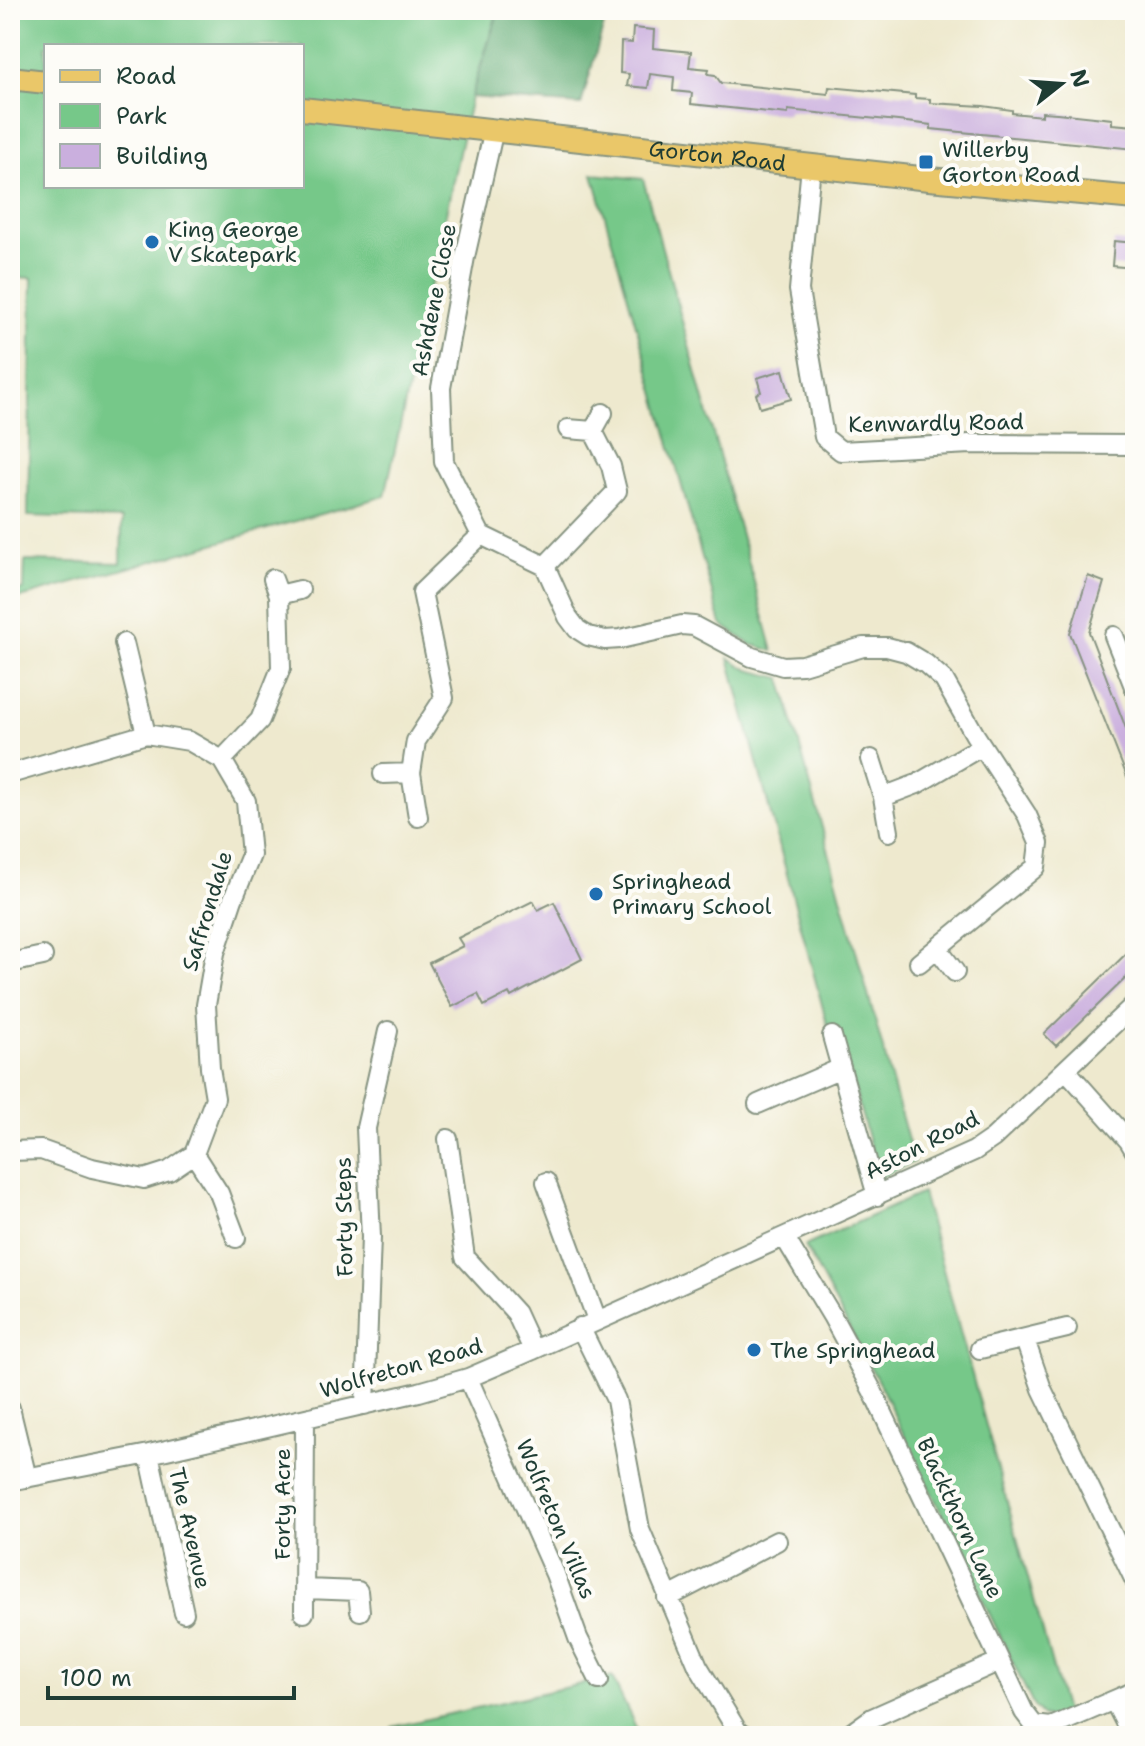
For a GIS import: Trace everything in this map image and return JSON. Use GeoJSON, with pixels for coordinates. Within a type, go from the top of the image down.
{"type":"FeatureCollection","features":[{"type":"Feature","properties":{"kind":"main road"},"geometry":{"type":"LineString","coordinates":[[10,78],[44,82]]}},
{"type":"Feature","properties":{"kind":"main road","name":"Gorton Road"},"geometry":{"type":"LineString","coordinates":[[304,109],[811,166],[1135,198]]}},
{"type":"Feature","properties":{"kind":"street","name":"Ashdene Close"},"geometry":{"type":"LineString","coordinates":[[481,535],[444,462],[441,388],[465,257],[494,129]]}},
{"type":"Feature","properties":{"kind":"street","name":"Kenwardly Road"},"geometry":{"type":"LineString","coordinates":[[811,166],[799,290],[824,437],[841,451],[970,444],[1135,445]]}},
{"type":"Feature","properties":{"kind":"street"},"geometry":{"type":"LineString","coordinates":[[593,431],[603,413]]}},
{"type":"Feature","properties":{"kind":"street"},"geometry":{"type":"LineString","coordinates":[[568,429],[593,431]]}},
{"type":"Feature","properties":{"kind":"street"},"geometry":{"type":"LineString","coordinates":[[545,566],[617,491],[611,466],[593,431]]}},
{"type":"Feature","properties":{"kind":"street"},"geometry":{"type":"LineString","coordinates":[[418,817],[411,773],[416,741],[452,699],[422,592],[481,535],[545,566],[568,617],[577,629],[588,636],[620,639],[682,625],[694,626],[752,657],[783,666],[802,665],[863,647],[887,647],[906,652],[944,680],[1027,815],[1039,843],[1036,867],[919,963]]}},
{"type":"Feature","properties":{"kind":"street"},"geometry":{"type":"LineString","coordinates":[[10,774],[146,734],[189,741],[222,760],[260,720],[281,668],[276,587],[300,590]]}},
{"type":"Feature","properties":{"kind":"street"},"geometry":{"type":"LineString","coordinates":[[1114,636],[1135,689]]}},
{"type":"Feature","properties":{"kind":"street"},"geometry":{"type":"LineString","coordinates":[[125,639],[146,734]]}},
{"type":"Feature","properties":{"kind":"street"},"geometry":{"type":"LineString","coordinates":[[883,797],[917,784],[982,746]]}},
{"type":"Feature","properties":{"kind":"street"},"geometry":{"type":"LineString","coordinates":[[871,759],[883,797],[889,832]]}},
{"type":"Feature","properties":{"kind":"street","name":"Saffrondale"},"geometry":{"type":"LineString","coordinates":[[194,1154],[215,1098],[206,1005],[215,953],[251,855],[246,801],[222,760]]}},
{"type":"Feature","properties":{"kind":"street"},"geometry":{"type":"LineString","coordinates":[[383,774],[411,773]]}},
{"type":"Feature","properties":{"kind":"street"},"geometry":{"type":"LineString","coordinates":[[937,948],[955,972]]}},
{"type":"Feature","properties":{"kind":"street"},"geometry":{"type":"LineString","coordinates":[[10,963],[43,956]]}},
{"type":"Feature","properties":{"kind":"street","name":"Aston Road"},"geometry":{"type":"LineString","coordinates":[[785,1238],[974,1151],[993,1138],[1135,1004]]}},
{"type":"Feature","properties":{"kind":"street","name":"Forty Steps"},"geometry":{"type":"LineString","coordinates":[[365,1405],[371,1237],[366,1128],[388,1031]]}},
{"type":"Feature","properties":{"kind":"street"},"geometry":{"type":"LineString","coordinates":[[832,1036],[877,1196]]}},
{"type":"Feature","properties":{"kind":"street"},"geometry":{"type":"LineString","coordinates":[[758,1104],[841,1068]]}},
{"type":"Feature","properties":{"kind":"street"},"geometry":{"type":"LineString","coordinates":[[1066,1070],[1135,1151]]}},
{"type":"Feature","properties":{"kind":"street"},"geometry":{"type":"LineString","coordinates":[[448,1139],[465,1257],[516,1313],[533,1350]]}},
{"type":"Feature","properties":{"kind":"street"},"geometry":{"type":"LineString","coordinates":[[10,1151],[41,1150],[92,1168],[144,1179],[169,1171],[194,1154],[219,1193],[238,1241]]}},
{"type":"Feature","properties":{"kind":"street"},"geometry":{"type":"LineString","coordinates":[[543,1191],[616,1400],[640,1529],[698,1666],[738,1732],[745,1736]]}},
{"type":"Feature","properties":{"kind":"street","name":"Wolfreton Road"},"geometry":{"type":"LineString","coordinates":[[18,1480],[305,1419],[468,1378],[785,1238]]}},
{"type":"Feature","properties":{"kind":"street","name":"Blackthorn Lane"},"geometry":{"type":"LineString","coordinates":[[785,1238],[872,1390],[1024,1712],[1034,1725],[1051,1727],[1135,1691]]}},
{"type":"Feature","properties":{"kind":"street"},"geometry":{"type":"LineString","coordinates":[[980,1349],[1067,1328]]}},
{"type":"Feature","properties":{"kind":"street"},"geometry":{"type":"LineString","coordinates":[[1025,1340],[1042,1389],[1135,1581]]}},
{"type":"Feature","properties":{"kind":"street","name":"Wolfreton Villas"},"geometry":{"type":"LineString","coordinates":[[468,1378],[555,1574],[578,1638],[599,1680]]}},
{"type":"Feature","properties":{"kind":"street"},"geometry":{"type":"LineString","coordinates":[[10,1408],[18,1480]]}},
{"type":"Feature","properties":{"kind":"street","name":"Forty Acre"},"geometry":{"type":"LineString","coordinates":[[304,1613],[305,1419]]}},
{"type":"Feature","properties":{"kind":"street","name":"The Avenue"},"geometry":{"type":"LineString","coordinates":[[149,1454],[184,1613]]}},
{"type":"Feature","properties":{"kind":"street"},"geometry":{"type":"LineString","coordinates":[[667,1598],[778,1542]]}},
{"type":"Feature","properties":{"kind":"street","name":"Forty Acre"},"geometry":{"type":"LineString","coordinates":[[306,1589],[358,1591],[360,1611]]}},
{"type":"Feature","properties":{"kind":"street"},"geometry":{"type":"LineString","coordinates":[[847,1736],[872,1718],[1000,1661]]}},
{"type":"Feature","properties":{"kind":"street"},"geometry":{"type":"LineString","coordinates":[[1114,1701],[1132,1736]]}},
{"type":"Feature","properties":{"kind":"green space"},"geometry":{"type":"Polygon","coordinates":[[[10,10],[498,10],[471,97],[385,496],[10,601],[10,594],[24,589],[25,561],[121,563],[122,519],[28,516],[32,278],[10,277],[10,10]]]}},
{"type":"Feature","properties":{"kind":"green space"},"geometry":{"type":"Polygon","coordinates":[[[499,10],[608,10],[581,105],[471,97],[499,10]]]}},
{"type":"Feature","properties":{"kind":"green space"},"geometry":{"type":"Polygon","coordinates":[[[593,174],[643,179],[773,651],[750,644],[721,624],[593,174]]]}},
{"type":"Feature","properties":{"kind":"green space"},"geometry":{"type":"Polygon","coordinates":[[[729,658],[749,670],[781,678],[914,1162],[879,1178],[838,1029],[829,1031],[729,658]]]}},
{"type":"Feature","properties":{"kind":"green space"},"geometry":{"type":"Polygon","coordinates":[[[922,1193],[1065,1712],[1054,1717],[1043,1717],[1034,1707],[881,1387],[805,1246],[922,1193]]]}},
{"type":"Feature","properties":{"kind":"green space"},"geometry":{"type":"Polygon","coordinates":[[[612,1677],[640,1736],[392,1736],[392,1727],[612,1677]]]}},
{"type":"Feature","properties":{"kind":"building"},"geometry":{"type":"Polygon","coordinates":[[[633,28],[654,30],[653,48],[691,52],[689,67],[709,69],[708,74],[715,75],[721,83],[828,94],[829,87],[915,95],[915,98],[930,99],[930,103],[983,106],[1012,110],[1012,113],[1042,116],[1042,112],[1112,119],[1112,124],[1135,126],[1135,149],[931,129],[931,125],[898,121],[691,104],[692,93],[673,91],[674,77],[650,74],[648,88],[627,86],[629,74],[620,73],[621,42],[632,43],[633,28]]]}},
{"type":"Feature","properties":{"kind":"building"},"geometry":{"type":"Polygon","coordinates":[[[1114,241],[1135,243],[1135,268],[1112,266],[1114,241]]]}},
{"type":"Feature","properties":{"kind":"building"},"geometry":{"type":"Polygon","coordinates":[[[783,370],[791,399],[760,408],[756,394],[761,392],[757,378],[783,370]]]}},
{"type":"Feature","properties":{"kind":"building"},"geometry":{"type":"Polygon","coordinates":[[[1088,576],[1104,582],[1089,632],[1135,752],[1135,797],[1070,633],[1088,576]]]}},
{"type":"Feature","properties":{"kind":"building","name":"Springhead Primary School"},"geometry":{"type":"Polygon","coordinates":[[[533,901],[538,910],[554,902],[582,959],[511,997],[509,993],[484,1006],[478,994],[452,1007],[429,963],[463,946],[458,938],[533,901]]]}},
{"type":"Feature","properties":{"kind":"building"},"geometry":{"type":"Polygon","coordinates":[[[1135,945],[1135,969],[1056,1046],[1044,1034],[1135,945]]]}},
{"type":"Feature","properties":{"kind":"place","name":"Willerby Gorton Road"},"geometry":{"type":"Point","coordinates":[926,162]}},
{"type":"Feature","properties":{"kind":"place","name":"King George V Skatepark"},"geometry":{"type":"Point","coordinates":[152,242]}},
{"type":"Feature","properties":{"kind":"place","name":"Springhead Primary School"},"geometry":{"type":"Point","coordinates":[596,894]}},
{"type":"Feature","properties":{"kind":"place","name":"The Springhead"},"geometry":{"type":"Point","coordinates":[754,1350]}}]}
